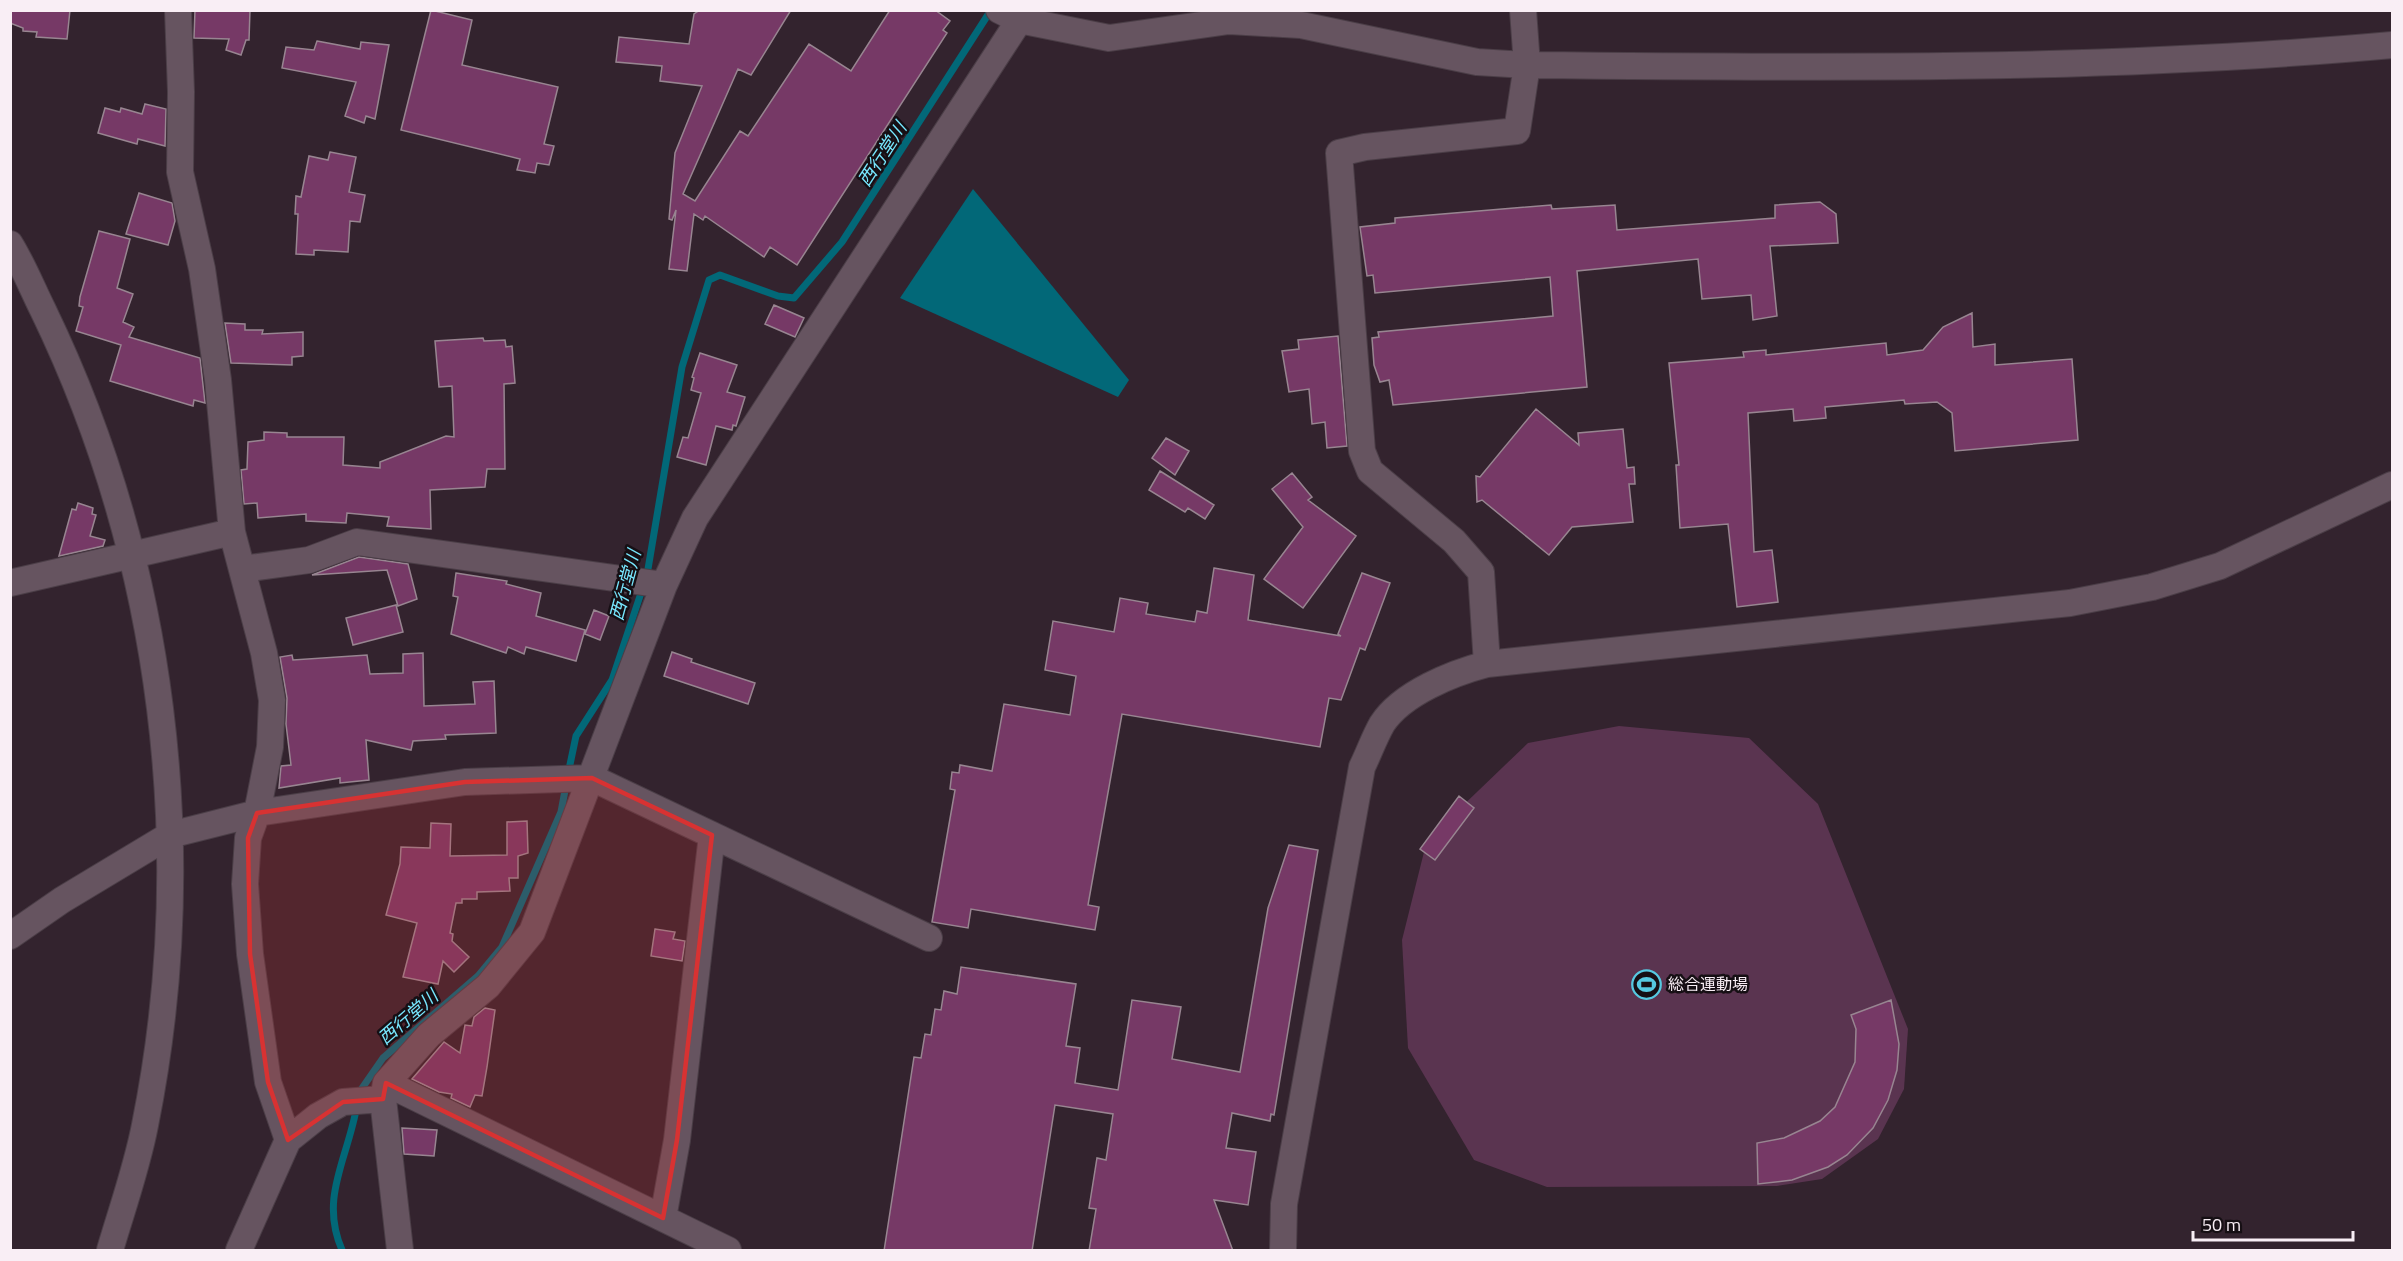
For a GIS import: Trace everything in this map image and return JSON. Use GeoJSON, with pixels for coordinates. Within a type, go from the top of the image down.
{"type":"FeatureCollection","features":[{"type":"Feature","properties":{"kind":"street"},"geometry":{"type":"LineString","coordinates":[[178,10],[181,92],[180,172],[202,269],[215,358],[232,532],[264,653],[272,700],[270,747],[258,813],[248,838],[245,884],[250,954],[268,1082],[288,1140]]}},
{"type":"Feature","properties":{"kind":"street"},"geometry":{"type":"LineString","coordinates":[[1487,664],[1481,572],[1454,541],[1370,471],[1362,451],[1339,153],[1365,147],[1517,131],[1526,57],[1523,10]]}},
{"type":"Feature","properties":{"kind":"street"},"geometry":{"type":"LineString","coordinates":[[239,1251],[288,1140],[318,1116],[343,1102],[384,1091],[429,1035],[488,986],[532,932],[576,778],[651,583],[695,518],[1012,13],[1108,38],[1229,21],[1301,25],[1477,62],[1526,57],[2007,66],[2158,62],[2392,45]]}},
{"type":"Feature","properties":{"kind":"street"},"geometry":{"type":"LineString","coordinates":[[10,244],[71,368],[108,467],[133,555],[164,733],[170,836],[171,920],[160,1023],[145,1126],[110,1251]]}},
{"type":"Feature","properties":{"kind":"street"},"geometry":{"type":"LineString","coordinates":[[1283,1251],[1284,1204],[1362,767],[1383,722],[1415,694],[1462,670],[1487,664],[2070,603],[2128,592],[2220,566],[2392,485]]}},
{"type":"Feature","properties":{"kind":"street"},"geometry":{"type":"LineString","coordinates":[[10,583],[232,532]]}},
{"type":"Feature","properties":{"kind":"street"},"geometry":{"type":"LineString","coordinates":[[243,569],[309,560],[357,542],[651,583]]}},
{"type":"Feature","properties":{"kind":"street"},"geometry":{"type":"LineString","coordinates":[[10,936],[62,900],[170,836],[258,813],[465,782],[576,778],[712,835],[929,938]]}},
{"type":"Feature","properties":{"kind":"street"},"geometry":{"type":"LineString","coordinates":[[663,1218],[677,1140],[712,835]]}},
{"type":"Feature","properties":{"kind":"street"},"geometry":{"type":"LineString","coordinates":[[384,1091],[663,1218],[728,1251]]}},
{"type":"Feature","properties":{"kind":"street"},"geometry":{"type":"LineString","coordinates":[[384,1091],[400,1251]]}},
{"type":"Feature","properties":{"kind":"highlighted area"},"geometry":{"type":"Polygon","coordinates":[[[592,778],[712,835],[677,1140],[663,1218],[386,1083],[383,1099],[343,1102],[288,1140],[268,1082],[250,954],[248,838],[257,813],[465,782],[592,778]]]}},
{"type":"Feature","properties":{"kind":"shaded area","name":"総合運動場"},"geometry":{"type":"Polygon","coordinates":[[[1619,726],[1749,738],[1818,804],[1908,1029],[1904,1089],[1878,1139],[1822,1179],[1777,1186],[1547,1187],[1474,1160],[1408,1048],[1402,940],[1427,840],[1528,743],[1619,726]]]}},
{"type":"Feature","properties":{"kind":"water"},"geometry":{"type":"Polygon","coordinates":[[[973,189],[1129,380],[1118,397],[900,298],[973,189]]]}},
{"type":"Feature","properties":{"kind":"building"},"geometry":{"type":"Polygon","coordinates":[[[10,10],[70,10],[67,39],[36,37],[37,32],[23,31],[23,28],[10,23],[10,10]]]}},
{"type":"Feature","properties":{"kind":"building"},"geometry":{"type":"Polygon","coordinates":[[[195,10],[250,10],[249,40],[246,40],[241,55],[226,50],[229,39],[194,38],[195,10]]]}},
{"type":"Feature","properties":{"kind":"building"},"geometry":{"type":"Polygon","coordinates":[[[431,10],[472,20],[462,65],[558,87],[544,144],[554,146],[549,165],[537,163],[535,173],[517,170],[520,159],[401,130],[431,10]]]}},
{"type":"Feature","properties":{"kind":"building"},"geometry":{"type":"Polygon","coordinates":[[[700,10],[791,10],[751,75],[738,69],[683,194],[695,201],[740,131],[748,136],[809,44],[851,71],[890,10],[935,10],[950,21],[943,30],[947,33],[797,265],[770,247],[764,257],[705,216],[703,220],[694,214],[687,271],[669,269],[676,210],[672,220],[669,219],[675,153],[702,86],[660,81],[662,66],[616,62],[619,37],[689,44],[694,14],[700,10]]]}},
{"type":"Feature","properties":{"kind":"building"},"geometry":{"type":"Polygon","coordinates":[[[317,41],[360,49],[361,42],[389,45],[375,119],[366,116],[364,123],[345,116],[356,82],[282,68],[286,47],[314,50],[317,41]]]}},
{"type":"Feature","properties":{"kind":"building"},"geometry":{"type":"Polygon","coordinates":[[[145,104],[166,109],[165,146],[138,139],[137,144],[98,133],[105,108],[120,112],[121,108],[142,114],[145,104]]]}},
{"type":"Feature","properties":{"kind":"building"},"geometry":{"type":"Polygon","coordinates":[[[330,152],[356,157],[349,192],[365,195],[360,222],[350,221],[348,252],[314,250],[314,255],[296,254],[298,214],[295,214],[296,196],[301,197],[309,156],[328,160],[330,152]]]}},
{"type":"Feature","properties":{"kind":"building"},"geometry":{"type":"Polygon","coordinates":[[[139,193],[172,203],[175,221],[168,245],[126,234],[139,193]]]}},
{"type":"Feature","properties":{"kind":"building"},"geometry":{"type":"Polygon","coordinates":[[[1820,202],[1836,214],[1838,243],[1770,246],[1777,316],[1753,320],[1751,295],[1702,299],[1698,259],[1577,271],[1587,387],[1393,405],[1389,380],[1380,382],[1374,365],[1372,338],[1379,337],[1378,332],[1553,316],[1550,277],[1375,293],[1373,275],[1367,276],[1360,227],[1395,223],[1395,218],[1551,205],[1552,209],[1615,205],[1617,230],[1775,218],[1775,205],[1820,202]]]}},
{"type":"Feature","properties":{"kind":"building"},"geometry":{"type":"Polygon","coordinates":[[[99,231],[130,239],[117,288],[133,294],[123,322],[134,327],[129,337],[200,358],[205,403],[194,400],[193,406],[110,381],[121,345],[76,331],[83,307],[79,306],[80,297],[99,231]]]}},
{"type":"Feature","properties":{"kind":"building"},"geometry":{"type":"Polygon","coordinates":[[[774,305],[804,318],[795,337],[765,324],[774,305]]]}},
{"type":"Feature","properties":{"kind":"building"},"geometry":{"type":"Polygon","coordinates":[[[1972,313],[1973,347],[1995,344],[1995,365],[2072,359],[2078,440],[1955,451],[1952,413],[1937,402],[1905,404],[1904,400],[1825,407],[1826,418],[1794,421],[1793,409],[1748,413],[1754,552],[1772,550],[1778,602],[1737,607],[1728,524],[1680,528],[1676,465],[1679,465],[1669,363],[1744,357],[1743,352],[1766,350],[1766,355],[1886,343],[1887,355],[1923,350],[1943,327],[1972,313]]]}},
{"type":"Feature","properties":{"kind":"building"},"geometry":{"type":"Polygon","coordinates":[[[225,323],[245,324],[245,330],[263,330],[262,334],[303,332],[303,356],[292,357],[292,365],[231,363],[225,323]]]}},
{"type":"Feature","properties":{"kind":"building"},"geometry":{"type":"Polygon","coordinates":[[[1338,336],[1347,446],[1327,448],[1325,422],[1312,424],[1309,389],[1289,392],[1282,351],[1299,349],[1298,340],[1338,336]]]}},
{"type":"Feature","properties":{"kind":"building"},"geometry":{"type":"Polygon","coordinates":[[[483,338],[484,341],[505,340],[506,347],[512,346],[515,383],[504,384],[505,469],[487,469],[485,487],[430,490],[431,529],[387,526],[389,517],[347,513],[346,523],[306,521],[306,514],[258,518],[257,503],[244,504],[241,470],[247,469],[248,442],[264,440],[264,432],[287,433],[287,437],[344,437],[343,465],[380,468],[380,462],[446,436],[454,437],[452,386],[439,387],[435,341],[483,338]]]}},
{"type":"Feature","properties":{"kind":"building"},"geometry":{"type":"Polygon","coordinates":[[[700,353],[737,365],[727,392],[745,397],[736,426],[733,425],[732,430],[716,426],[706,465],[677,457],[683,437],[688,438],[701,393],[691,390],[694,378],[692,377],[700,353]]]}},
{"type":"Feature","properties":{"kind":"building"},"geometry":{"type":"Polygon","coordinates":[[[1536,409],[1579,445],[1578,433],[1623,429],[1627,468],[1634,467],[1635,484],[1629,484],[1633,522],[1572,527],[1549,555],[1482,500],[1477,502],[1476,476],[1480,477],[1536,409]]]}},
{"type":"Feature","properties":{"kind":"building"},"geometry":{"type":"Polygon","coordinates":[[[1166,438],[1189,451],[1175,475],[1152,458],[1166,438]]]}},
{"type":"Feature","properties":{"kind":"building"},"geometry":{"type":"Polygon","coordinates":[[[1160,471],[1214,505],[1205,519],[1188,508],[1185,512],[1149,490],[1160,471]]]}},
{"type":"Feature","properties":{"kind":"building"},"geometry":{"type":"Polygon","coordinates":[[[1292,473],[1312,497],[1308,500],[1356,536],[1303,608],[1264,579],[1303,527],[1272,489],[1292,473]]]}},
{"type":"Feature","properties":{"kind":"building"},"geometry":{"type":"Polygon","coordinates":[[[78,503],[93,508],[92,514],[96,515],[90,536],[105,540],[103,546],[59,556],[72,509],[76,510],[78,503]]]}},
{"type":"Feature","properties":{"kind":"building"},"geometry":{"type":"Polygon","coordinates":[[[359,557],[408,564],[417,599],[398,606],[387,570],[312,575],[359,557]]]}},
{"type":"Feature","properties":{"kind":"building"},"geometry":{"type":"Polygon","coordinates":[[[1214,568],[1254,575],[1248,620],[1341,636],[1338,634],[1362,573],[1390,583],[1365,650],[1360,648],[1341,700],[1329,698],[1320,747],[1122,714],[1088,905],[1099,907],[1095,930],[971,909],[968,928],[932,922],[955,790],[950,789],[952,772],[959,773],[960,765],[992,771],[1004,704],[1070,715],[1076,676],[1045,670],[1053,621],[1114,632],[1120,598],[1148,603],[1146,614],[1195,622],[1197,611],[1207,613],[1214,568]]]}},
{"type":"Feature","properties":{"kind":"building"},"geometry":{"type":"Polygon","coordinates":[[[456,573],[507,581],[506,584],[541,593],[536,616],[585,630],[576,661],[526,647],[524,654],[508,647],[506,653],[451,634],[458,597],[453,596],[456,573]]]}},
{"type":"Feature","properties":{"kind":"building"},"geometry":{"type":"Polygon","coordinates":[[[396,605],[403,632],[353,645],[346,618],[396,605]]]}},
{"type":"Feature","properties":{"kind":"building"},"geometry":{"type":"Polygon","coordinates":[[[594,610],[609,616],[600,640],[585,634],[594,610]]]}},
{"type":"Feature","properties":{"kind":"building"},"geometry":{"type":"Polygon","coordinates":[[[672,652],[692,659],[691,662],[755,683],[748,704],[664,676],[672,652]]]}},
{"type":"Feature","properties":{"kind":"building"},"geometry":{"type":"Polygon","coordinates":[[[423,653],[424,706],[475,704],[473,682],[494,681],[496,733],[445,735],[446,739],[413,741],[411,750],[366,740],[369,780],[340,783],[340,778],[279,788],[281,766],[291,765],[286,724],[287,698],[280,657],[292,655],[293,660],[367,655],[370,674],[403,673],[403,654],[423,653]]]}},
{"type":"Feature","properties":{"kind":"building"},"geometry":{"type":"Polygon","coordinates":[[[1459,796],[1474,808],[1435,860],[1420,849],[1459,796]]]}},
{"type":"Feature","properties":{"kind":"building"},"geometry":{"type":"Polygon","coordinates":[[[527,821],[528,853],[518,856],[518,878],[509,878],[510,891],[477,892],[477,899],[462,899],[462,903],[456,903],[450,933],[453,934],[452,941],[469,957],[454,972],[443,961],[438,984],[403,977],[417,923],[386,915],[400,864],[401,847],[430,848],[431,823],[451,824],[450,856],[507,855],[507,822],[527,821]]]}},
{"type":"Feature","properties":{"kind":"building"},"geometry":{"type":"Polygon","coordinates":[[[1289,845],[1318,850],[1274,1115],[1271,1114],[1270,1121],[1232,1113],[1226,1148],[1256,1152],[1248,1205],[1214,1200],[1233,1251],[1089,1251],[1096,1209],[1089,1208],[1097,1158],[1106,1160],[1113,1114],[1055,1105],[1032,1251],[884,1251],[914,1057],[921,1058],[925,1034],[931,1035],[935,1009],[941,1010],[944,991],[957,994],[961,967],[1076,984],[1066,1046],[1080,1048],[1075,1083],[1118,1090],[1132,1000],[1181,1007],[1172,1059],[1240,1072],[1268,908],[1289,845]]]}},
{"type":"Feature","properties":{"kind":"building"},"geometry":{"type":"Polygon","coordinates":[[[655,929],[675,932],[673,939],[685,941],[682,961],[651,956],[655,929]]]}},
{"type":"Feature","properties":{"kind":"building"},"geometry":{"type":"Polygon","coordinates":[[[1891,1000],[1899,1044],[1897,1070],[1888,1100],[1873,1128],[1847,1155],[1828,1167],[1792,1180],[1758,1184],[1757,1143],[1784,1138],[1820,1121],[1835,1107],[1855,1062],[1856,1029],[1851,1015],[1891,1000]]]}},
{"type":"Feature","properties":{"kind":"building"},"geometry":{"type":"Polygon","coordinates":[[[485,1008],[495,1010],[482,1096],[475,1095],[470,1107],[451,1098],[452,1094],[439,1092],[412,1079],[444,1042],[460,1053],[465,1025],[472,1026],[474,1017],[485,1008]]]}},
{"type":"Feature","properties":{"kind":"building"},"geometry":{"type":"Polygon","coordinates":[[[402,1128],[437,1130],[434,1156],[404,1154],[402,1128]]]}},
{"type":"Feature","properties":{"kind":"waterway","name":"西行堂川"},"geometry":{"type":"LineString","coordinates":[[568,774],[576,736],[612,680],[647,575],[682,367],[709,280],[720,275],[778,296],[794,298],[842,242],[991,10]]}},
{"type":"Feature","properties":{"kind":"waterway","name":"西行堂川"},"geometry":{"type":"LineString","coordinates":[[358,1094],[383,1058],[478,976],[502,947],[561,812],[566,785]]}},
{"type":"Feature","properties":{"kind":"waterway","name":"西行堂川"},"geometry":{"type":"LineString","coordinates":[[342,1250],[333,1213],[334,1195],[357,1105]]}},
{"type":"Feature","properties":{"kind":"place","name":"総合運動場"},"geometry":{"type":"Point","coordinates":[1647,984]}}]}
